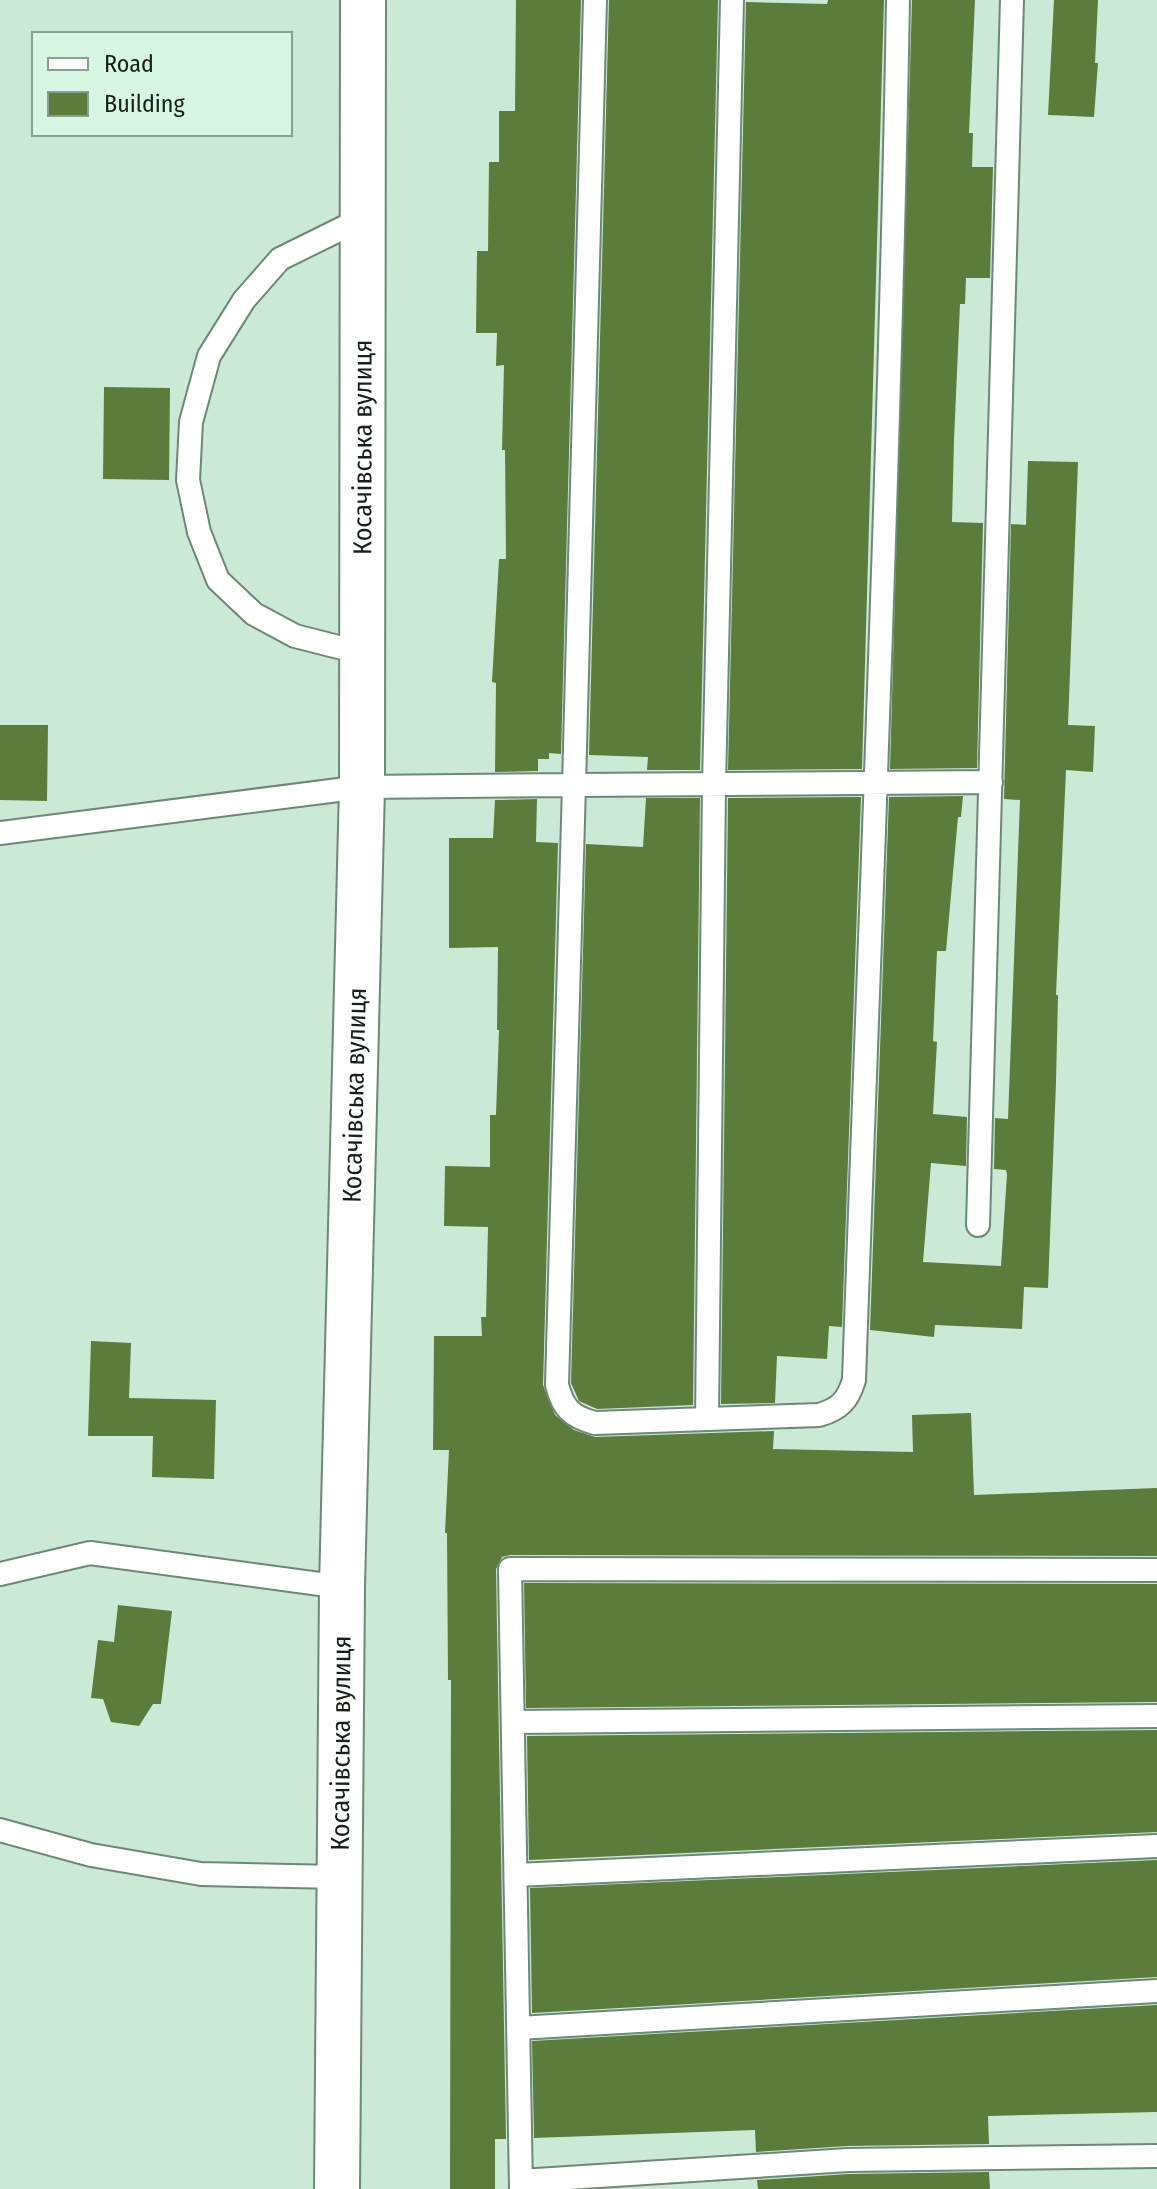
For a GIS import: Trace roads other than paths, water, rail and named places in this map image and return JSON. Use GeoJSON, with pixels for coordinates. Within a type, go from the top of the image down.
{"type":"FeatureCollection","features":[{"type":"Feature","properties":{"kind":"street","name":"Косачівська вулиця"},"geometry":{"type":"LineString","coordinates":[[337,2189],[342,1587],[362,787],[363,0]]}},
{"type":"Feature","properties":{"kind":"lane"},"geometry":{"type":"LineString","coordinates":[[595,0],[557,1385],[562,1404],[576,1418],[595,1423],[819,1415],[836,1410],[849,1397],[854,1380],[894,225],[898,0]]}},
{"type":"Feature","properties":{"kind":"lane"},"geometry":{"type":"LineString","coordinates":[[707,1419],[714,784],[732,0]]}},
{"type":"Feature","properties":{"kind":"lane"},"geometry":{"type":"LineString","coordinates":[[978,1225],[1012,0]]}},
{"type":"Feature","properties":{"kind":"lane"},"geometry":{"type":"LineString","coordinates":[[362,653],[295,636],[254,614],[218,580],[199,532],[188,480],[191,422],[209,356],[244,300],[280,259],[363,218]]}},
{"type":"Feature","properties":{"kind":"lane"},"geometry":{"type":"LineString","coordinates":[[0,833],[362,787],[991,782]]}},
{"type":"Feature","properties":{"kind":"lane"},"geometry":{"type":"LineString","coordinates":[[0,1574],[90,1553],[342,1587]]}},
{"type":"Feature","properties":{"kind":"lane"},"geometry":{"type":"LineString","coordinates":[[1157,1570],[510,1569],[521,2185],[848,2160],[1157,2156]]}},
{"type":"Feature","properties":{"kind":"lane"},"geometry":{"type":"LineString","coordinates":[[513,1722],[1157,1716]]}},
{"type":"Feature","properties":{"kind":"lane"},"geometry":{"type":"LineString","coordinates":[[0,1830],[91,1855],[201,1874],[340,1877]]}},
{"type":"Feature","properties":{"kind":"lane"},"geometry":{"type":"LineString","coordinates":[[516,1875],[1157,1846]]}},
{"type":"Feature","properties":{"kind":"lane"},"geometry":{"type":"LineString","coordinates":[[518,2028],[1157,1991]]}}]}
